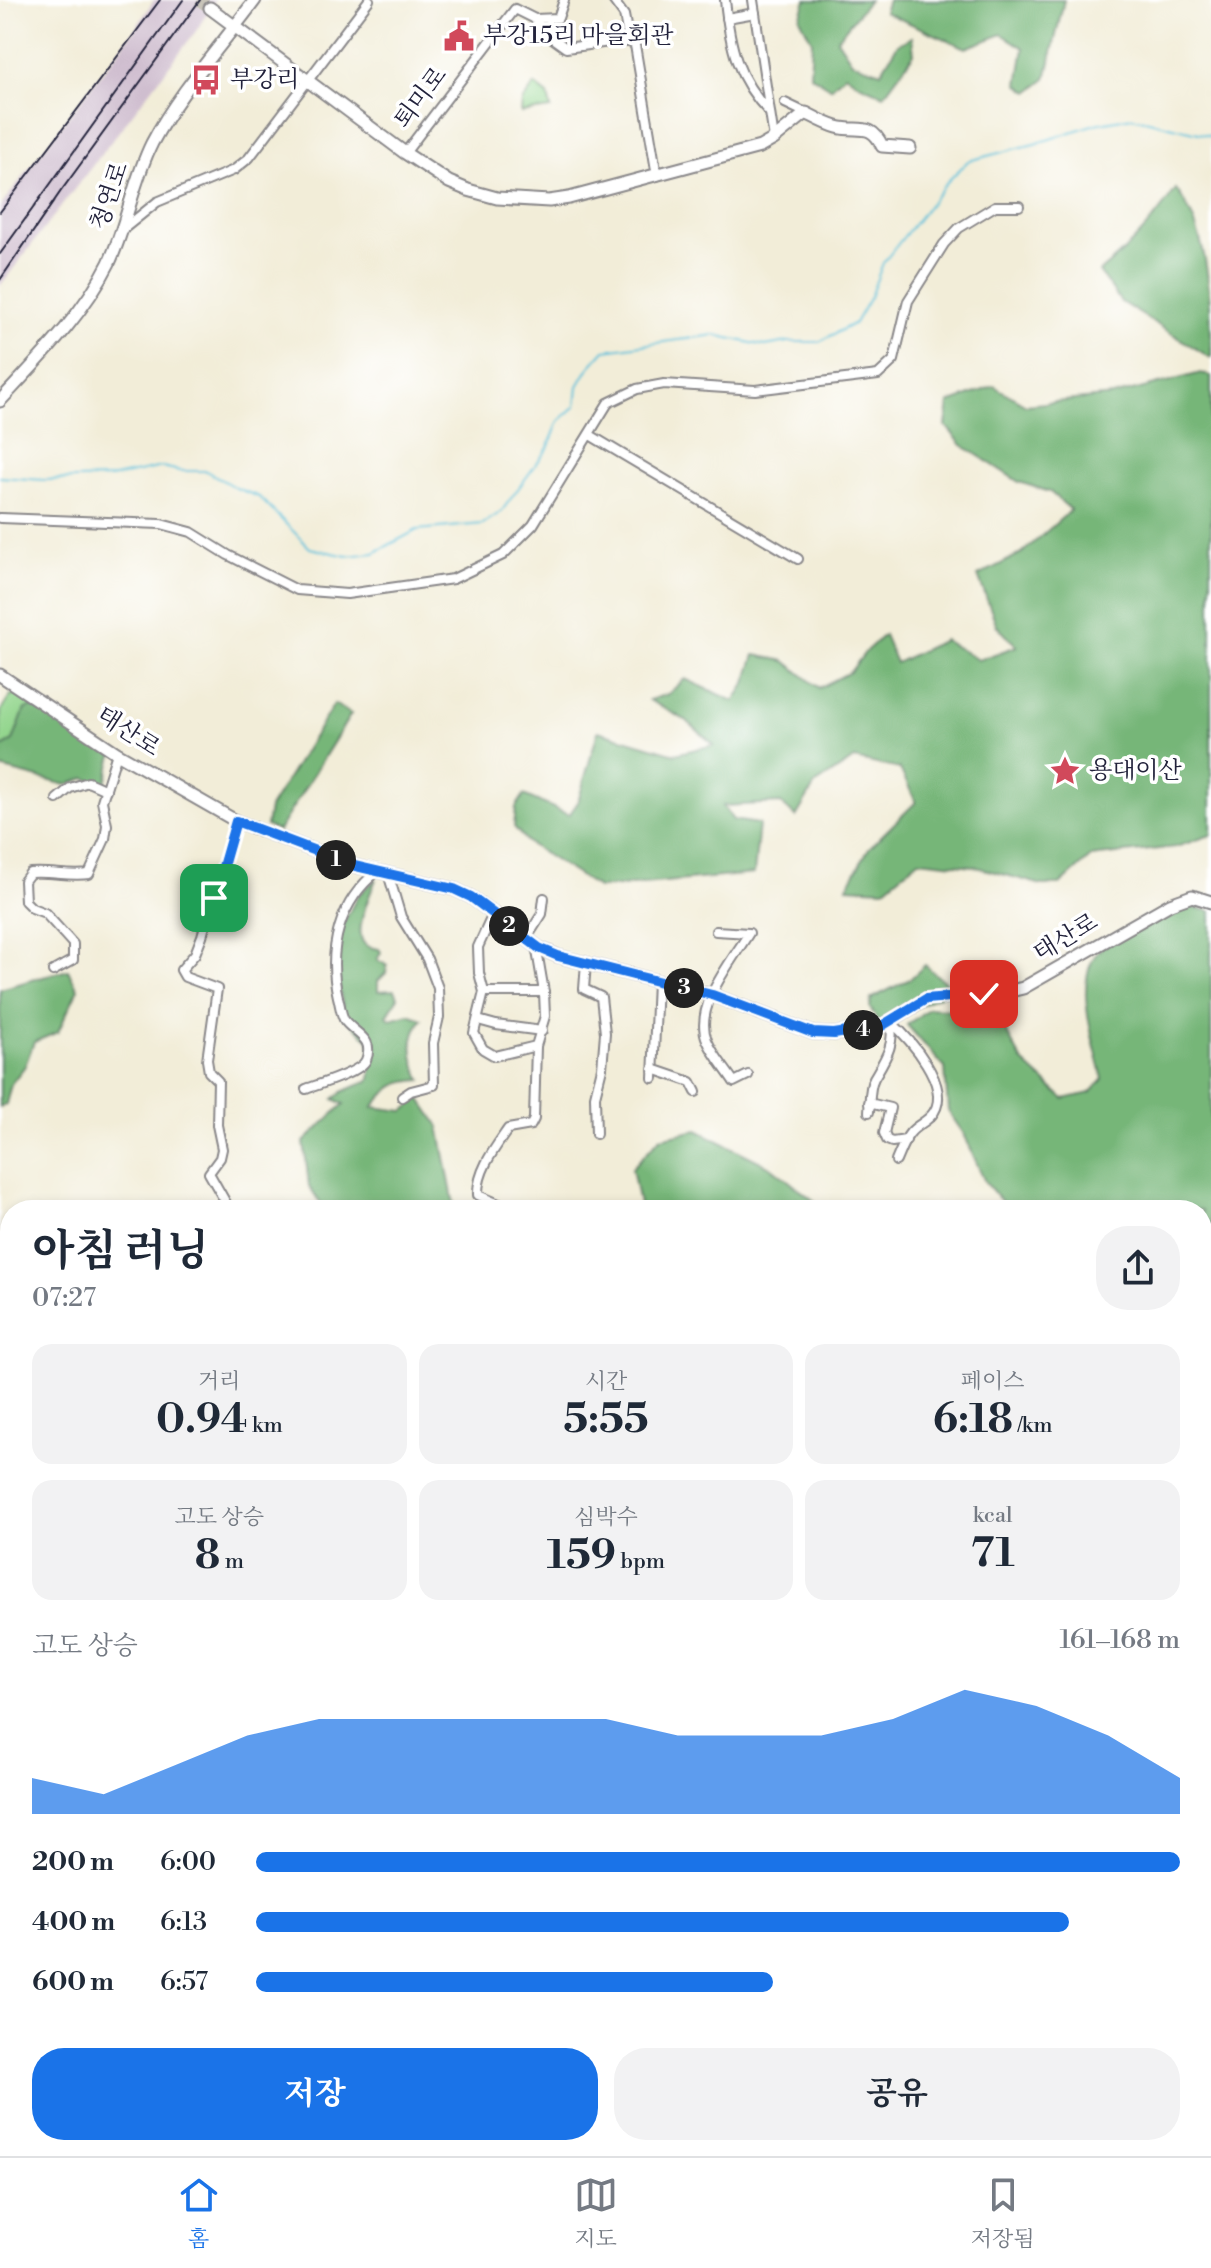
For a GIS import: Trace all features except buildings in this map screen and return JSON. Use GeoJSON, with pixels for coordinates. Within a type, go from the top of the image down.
{"type":"FeatureCollection","features":[{"type":"Feature","properties":{"kind":"street","name":"청연로"},"geometry":{"type":"LineString","coordinates":[[0,401],[84,305],[110,260],[152,144],[184,95],[255,0]]}},
{"type":"Feature","properties":{"kind":"street"},"geometry":{"type":"LineString","coordinates":[[120,233],[157,202],[234,170],[249,158],[369,0]]}},
{"type":"Feature","properties":{"kind":"street","name":"퇴미로"},"geometry":{"type":"LineString","coordinates":[[405,153],[521,0]]}},
{"type":"Feature","properties":{"kind":"street"},"geometry":{"type":"LineString","coordinates":[[515,9],[535,19],[558,18],[564,0]]}},
{"type":"Feature","properties":{"kind":"street"},"geometry":{"type":"LineString","coordinates":[[613,0],[624,15],[629,42]]}},
{"type":"Feature","properties":{"kind":"street"},"geometry":{"type":"LineString","coordinates":[[725,0],[739,70],[747,86],[771,114]]}},
{"type":"Feature","properties":{"kind":"street"},"geometry":{"type":"LineString","coordinates":[[753,0],[774,139]]}},
{"type":"Feature","properties":{"kind":"street"},"geometry":{"type":"LineString","coordinates":[[210,8],[405,153],[449,182],[468,190],[522,201],[569,198],[760,147],[806,113]]}},
{"type":"Feature","properties":{"kind":"street"},"geometry":{"type":"LineString","coordinates":[[727,18],[755,13]]}},
{"type":"Feature","properties":{"kind":"street"},"geometry":{"type":"LineString","coordinates":[[535,19],[541,30],[566,48],[617,41],[635,45],[657,176]]}},
{"type":"Feature","properties":{"kind":"street"},"geometry":{"type":"LineString","coordinates":[[785,103],[835,127],[867,129],[877,135],[882,146],[910,148]]}},
{"type":"Feature","properties":{"kind":"street"},"geometry":{"type":"LineString","coordinates":[[0,518],[161,524],[191,532],[228,555],[297,590],[347,594],[453,579],[503,555],[533,525],[608,403],[637,389],[664,384],[755,390],[878,375],[894,360],[908,301],[944,244],[959,228],[995,206],[1019,206]]}},
{"type":"Feature","properties":{"kind":"street"},"geometry":{"type":"LineString","coordinates":[[590,435],[798,559]]}},
{"type":"Feature","properties":{"kind":"street","name":"태산로"},"geometry":{"type":"LineString","coordinates":[[0,675],[117,753],[236,821],[325,856],[454,889],[471,897],[539,948],[558,956],[712,995],[813,1033],[834,1034],[880,1027],[926,999],[1002,993],[1023,988],[1170,904],[1192,896],[1211,902]]}},
{"type":"Feature","properties":{"kind":"street"},"geometry":{"type":"LineString","coordinates":[[53,971],[73,960],[73,944],[45,913],[32,908],[25,901],[24,881],[30,873],[89,874],[105,839],[107,825],[102,801],[117,753]]}},
{"type":"Feature","properties":{"kind":"street"},"geometry":{"type":"LineString","coordinates":[[57,799],[70,788],[88,782],[106,790]]}},
{"type":"Feature","properties":{"kind":"street"},"geometry":{"type":"LineString","coordinates":[[224,1200],[209,1173],[220,1158],[222,1149],[217,1125],[218,1081],[209,1072],[207,1060],[217,989],[185,977],[181,970],[195,954],[202,936],[236,821]]}},
{"type":"Feature","properties":{"kind":"street"},"geometry":{"type":"LineString","coordinates":[[306,1089],[359,1069],[367,1059],[367,1041],[344,1020],[332,960],[350,900],[361,884],[383,872],[401,917],[427,959],[438,988],[439,1017],[433,1043],[434,1085],[411,1091],[402,1097]]}},
{"type":"Feature","properties":{"kind":"street"},"geometry":{"type":"LineString","coordinates":[[526,939],[542,914],[544,898]]}},
{"type":"Feature","properties":{"kind":"street"},"geometry":{"type":"LineString","coordinates":[[493,914],[477,954],[484,992],[474,1033],[483,1049],[495,1056],[536,1046]]}},
{"type":"Feature","properties":{"kind":"street"},"geometry":{"type":"LineString","coordinates":[[716,931],[749,933],[712,995],[702,1025],[707,1041],[734,1082],[748,1075]]}},
{"type":"Feature","properties":{"kind":"street"},"geometry":{"type":"LineString","coordinates":[[490,1200],[478,1195],[485,1167],[508,1129],[531,1125],[534,1119],[536,1046],[545,1016],[539,948]]}},
{"type":"Feature","properties":{"kind":"street"},"geometry":{"type":"LineString","coordinates":[[586,963],[584,989],[601,997],[605,1033],[602,1068],[595,1096],[596,1134]]}},
{"type":"Feature","properties":{"kind":"street"},"geometry":{"type":"LineString","coordinates":[[657,981],[653,1074],[691,1082],[696,1092]]}},
{"type":"Feature","properties":{"kind":"street"},"geometry":{"type":"LineString","coordinates":[[484,992],[544,992]]}},
{"type":"Feature","properties":{"kind":"street"},"geometry":{"type":"LineString","coordinates":[[478,1020],[542,1031]]}},
{"type":"Feature","properties":{"kind":"street"},"geometry":{"type":"LineString","coordinates":[[890,1021],[893,1032],[891,1046],[873,1081],[869,1107],[890,1108],[884,1133],[887,1140],[906,1140]]}},
{"type":"Feature","properties":{"kind":"street"},"geometry":{"type":"LineString","coordinates":[[890,1021],[902,1032],[937,1083],[939,1096],[934,1113],[928,1121],[916,1127],[896,1161]]}},
{"type":"Feature","properties":{"kind":"shaded area"},"geometry":{"type":"Polygon","coordinates":[[[154,0],[215,0],[196,31],[0,286],[0,207],[154,0]]]}},
{"type":"Feature","properties":{"kind":"green space"},"geometry":{"type":"Polygon","coordinates":[[[806,0],[869,0],[837,39],[852,62],[881,72],[898,44],[912,37],[914,54],[884,95],[845,74],[831,88],[810,75],[812,41],[800,18],[806,0]]]}},
{"type":"Feature","properties":{"kind":"green space"},"geometry":{"type":"Polygon","coordinates":[[[888,0],[1064,0],[1046,79],[1029,92],[1018,84],[1024,48],[1002,34],[966,48],[884,12],[888,0]]]}},
{"type":"Feature","properties":{"kind":"green space"},"geometry":{"type":"Polygon","coordinates":[[[535,85],[548,95],[551,109],[521,113],[522,102],[535,85]]]}},
{"type":"Feature","properties":{"kind":"green space"},"geometry":{"type":"Polygon","coordinates":[[[1176,189],[1196,227],[1207,270],[1211,358],[1121,302],[1099,272],[1141,234],[1176,189]]]}},
{"type":"Feature","properties":{"kind":"green space"},"geometry":{"type":"Polygon","coordinates":[[[1201,373],[1211,376],[1211,835],[1176,847],[1091,857],[1060,885],[1042,885],[973,866],[919,860],[884,889],[847,887],[869,848],[916,802],[900,769],[854,759],[815,785],[796,817],[781,803],[723,806],[733,820],[759,824],[754,874],[598,888],[528,843],[514,827],[516,807],[524,795],[569,815],[578,802],[598,731],[675,754],[714,745],[687,721],[649,700],[668,694],[685,679],[734,701],[746,683],[755,655],[785,661],[819,688],[850,672],[884,635],[896,663],[944,640],[978,660],[1017,646],[997,626],[978,576],[1022,553],[1071,510],[1050,492],[1019,482],[962,445],[946,426],[949,403],[994,386],[1026,405],[1113,396],[1201,373]]]}},
{"type":"Feature","properties":{"kind":"green space"},"geometry":{"type":"Polygon","coordinates":[[[16,694],[34,707],[25,709],[14,741],[0,748],[1,711],[11,695],[16,694]]]}},
{"type":"Feature","properties":{"kind":"green space"},"geometry":{"type":"Polygon","coordinates":[[[334,704],[351,714],[278,831],[266,826],[269,808],[334,704]]]}},
{"type":"Feature","properties":{"kind":"green space"},"geometry":{"type":"Polygon","coordinates":[[[34,707],[113,755],[105,787],[86,778],[66,785],[0,768],[0,748],[13,741],[25,709],[34,707]]]}},
{"type":"Feature","properties":{"kind":"green space"},"geometry":{"type":"Polygon","coordinates":[[[376,879],[363,914],[361,933],[362,941],[367,946],[381,952],[377,960],[387,965],[386,973],[378,981],[378,991],[395,990],[398,997],[387,1016],[390,1019],[409,1014],[422,1019],[413,1049],[415,1065],[422,1080],[394,1086],[373,1107],[404,1111],[420,1098],[439,1126],[453,1200],[318,1200],[309,1186],[304,1142],[344,1104],[334,1099],[342,1092],[370,1080],[372,1060],[369,1039],[345,1018],[334,963],[344,922],[358,895],[376,879]]]}},
{"type":"Feature","properties":{"kind":"green space"},"geometry":{"type":"Polygon","coordinates":[[[1185,906],[1211,911],[1211,1200],[1000,1200],[985,1182],[964,1134],[948,1111],[945,1068],[907,1025],[929,1008],[996,1013],[1022,1061],[1064,1099],[1090,1093],[1103,1079],[1087,1008],[1088,972],[1095,956],[1106,944],[1144,923],[1185,906]]]}},
{"type":"Feature","properties":{"kind":"green space"},"geometry":{"type":"Polygon","coordinates":[[[925,965],[947,984],[948,992],[880,1024],[870,1008],[871,999],[910,979],[925,965]]]}},
{"type":"Feature","properties":{"kind":"green space"},"geometry":{"type":"Polygon","coordinates":[[[68,970],[78,989],[58,1032],[34,1042],[25,1066],[11,1084],[6,1104],[0,1107],[0,989],[68,970]]]}},
{"type":"Feature","properties":{"kind":"green space"},"geometry":{"type":"Polygon","coordinates":[[[697,1130],[771,1167],[813,1200],[638,1200],[632,1168],[660,1138],[697,1130]]]}},
{"type":"Feature","properties":{"kind":"waterway"},"geometry":{"type":"LineString","coordinates":[[0,477],[44,480],[110,478],[162,467],[206,471],[259,497],[310,548],[347,556],[374,553],[417,530],[483,524],[501,512],[548,448],[559,421],[576,406],[578,386],[605,350],[715,335],[765,346],[819,342],[855,323],[870,297],[883,263],[947,182],[968,161],[1095,124],[1132,117],[1211,136]]}},
{"type":"Feature","properties":{"kind":"tunnel"},"geometry":{"type":"LineString","coordinates":[[198,0],[210,8]]}},
{"type":"Feature","properties":{"kind":"railway"},"geometry":{"type":"LineString","coordinates":[[0,212],[160,0]]}},
{"type":"Feature","properties":{"kind":"railway"},"geometry":{"type":"LineString","coordinates":[[0,254],[183,0]]}},
{"type":"Feature","properties":{"kind":"railway"},"geometry":{"type":"LineString","coordinates":[[0,280],[200,0]]}},
{"type":"Feature","properties":{"kind":"place","name":"부강15리 마을회관"},"geometry":{"type":"Point","coordinates":[459,36]}},
{"type":"Feature","properties":{"kind":"place","name":"부강리"},"geometry":{"type":"Point","coordinates":[206,80]}},
{"type":"Feature","properties":{"kind":"place","name":"용대이산"},"geometry":{"type":"Point","coordinates":[1065,771]}},
{"type":"Feature","properties":{"kind":"route"},"geometry":{"type":"LineString","coordinates":[[214,898],[236,821],[355,866],[454,889],[471,897],[539,948],[558,956],[712,995],[799,1030],[834,1034],[880,1027],[926,999],[984,994]]}}]}
